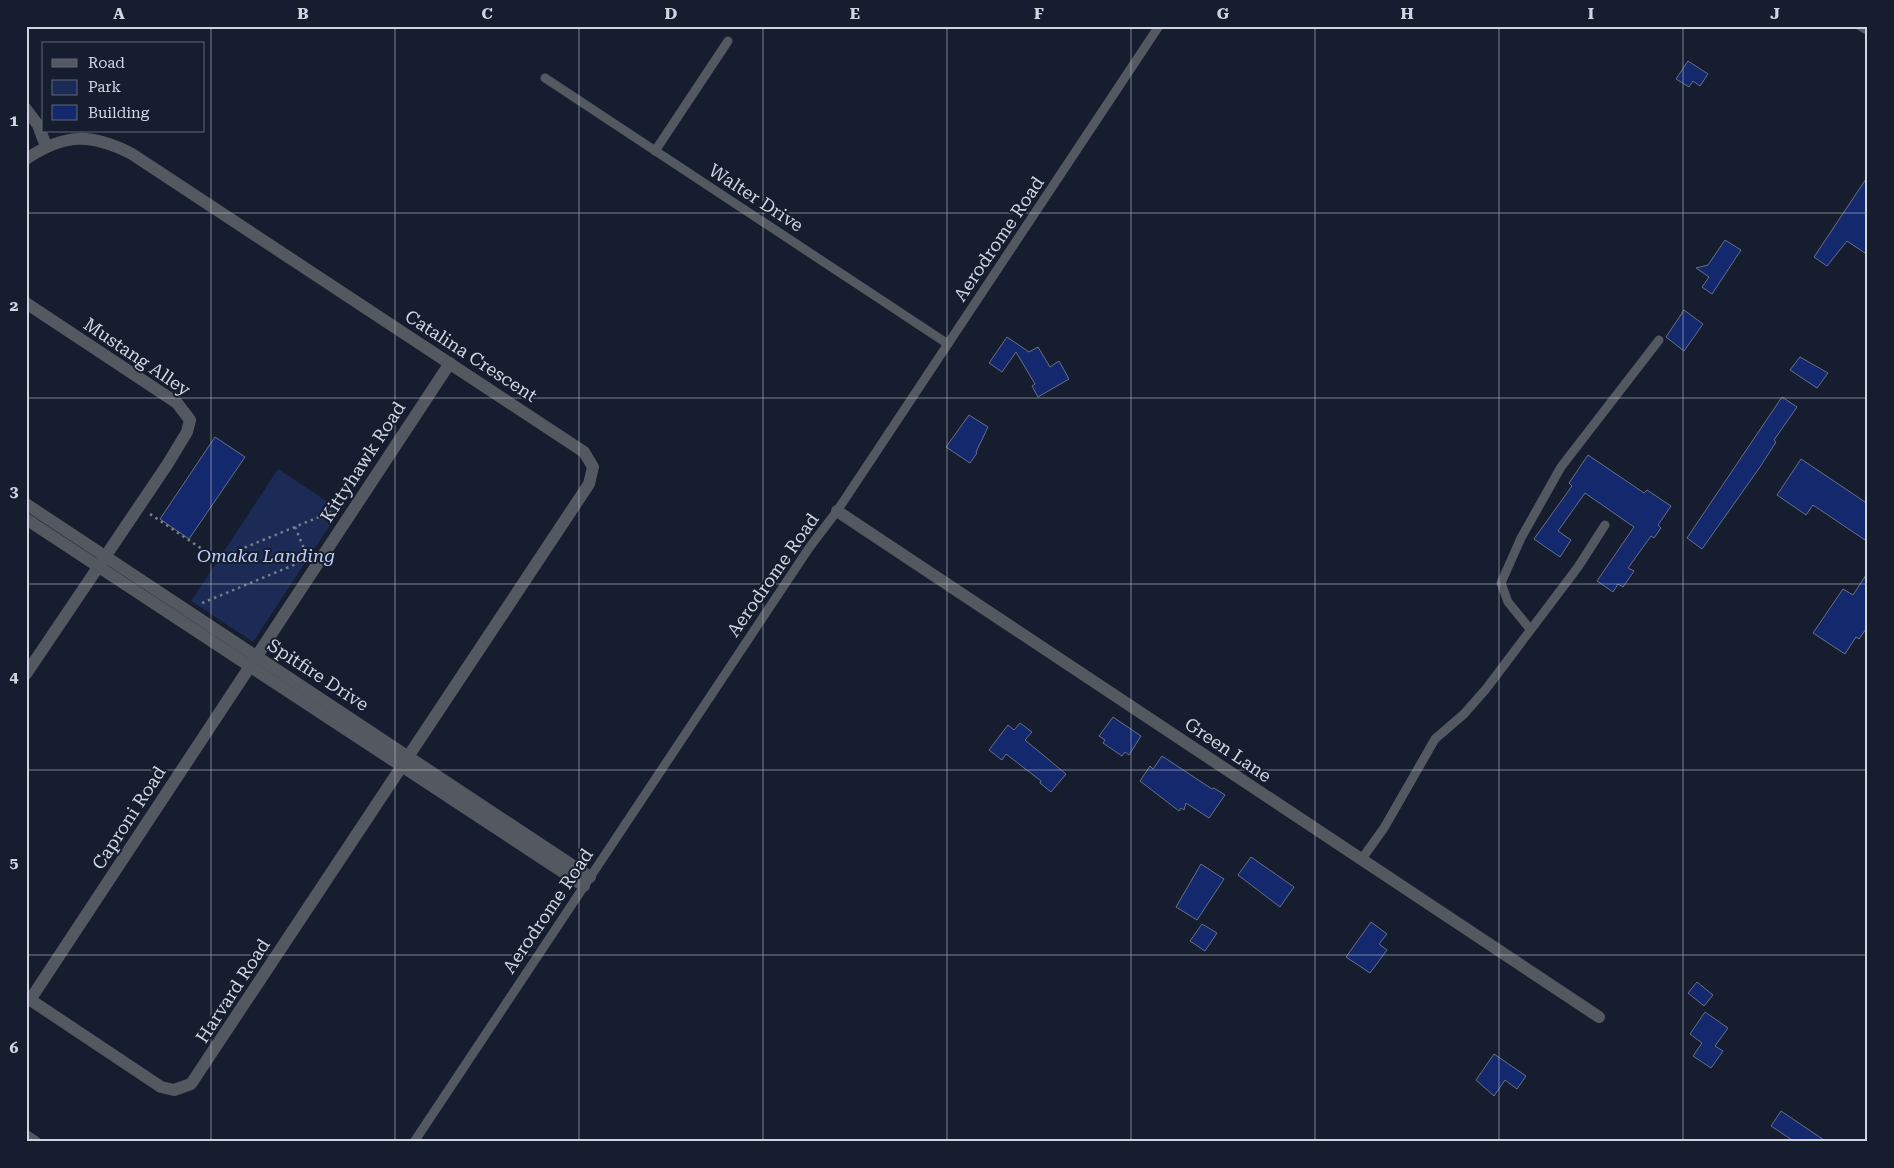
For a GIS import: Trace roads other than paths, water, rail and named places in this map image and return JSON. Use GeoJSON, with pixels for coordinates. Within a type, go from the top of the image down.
{"type":"FeatureCollection","features":[{"type":"Feature","properties":{"kind":"street"},"geometry":{"type":"LineString","coordinates":[[26,109],[38,124],[46,146]]}},
{"type":"Feature","properties":{"kind":"street","name":"Catalina Crescent"},"geometry":{"type":"LineString","coordinates":[[26,160],[46,146],[75,138],[93,139],[110,143],[132,154],[584,452],[590,459],[592,475],[590,484],[410,756]]}},
{"type":"Feature","properties":{"kind":"street","name":"Mustang Alley"},"geometry":{"type":"LineString","coordinates":[[26,303],[178,403],[190,420],[183,440],[102,562]]}},
{"type":"Feature","properties":{"kind":"street","name":"Kittyhawk Road"},"geometry":{"type":"LineString","coordinates":[[253,661],[450,363]]}},
{"type":"Feature","properties":{"kind":"street","name":"Spitfire Drive"},"geometry":{"type":"LineString","coordinates":[[26,504],[102,562]]}},
{"type":"Feature","properties":{"kind":"street","name":"Green Lane"},"geometry":{"type":"LineString","coordinates":[[837,511],[1599,1017]]}},
{"type":"Feature","properties":{"kind":"street","name":"Spitfire Drive"},"geometry":{"type":"LineString","coordinates":[[26,519],[102,562],[253,661],[410,756],[587,882]]}},
{"type":"Feature","properties":{"kind":"street"},"geometry":{"type":"LineString","coordinates":[[26,674],[102,562]]}},
{"type":"Feature","properties":{"kind":"street","name":"Spitfire Drive"},"geometry":{"type":"LineString","coordinates":[[253,661],[402,767],[587,882]]}},
{"type":"Feature","properties":{"kind":"street","name":"Caproni Road"},"geometry":{"type":"LineString","coordinates":[[28,999],[253,661]]}},
{"type":"Feature","properties":{"kind":"street","name":"Harvard Road"},"geometry":{"type":"LineString","coordinates":[[28,999],[161,1087],[174,1090],[191,1084],[410,756]]}},
{"type":"Feature","properties":{"kind":"street"},"geometry":{"type":"LineString","coordinates":[[26,1136],[35,1142]]}},
{"type":"Feature","properties":{"kind":"lane","name":"Aerodrome Road"},"geometry":{"type":"LineString","coordinates":[[414,1142],[808,548],[837,511],[1159,26]]}},
{"type":"Feature","properties":{"kind":"lane"},"geometry":{"type":"LineString","coordinates":[[1860,26],[1868,32]]}},
{"type":"Feature","properties":{"kind":"lane"},"geometry":{"type":"LineString","coordinates":[[655,151],[728,41]]}},
{"type":"Feature","properties":{"kind":"lane","name":"Walter Drive"},"geometry":{"type":"LineString","coordinates":[[545,78],[948,344]]}},
{"type":"Feature","properties":{"kind":"lane"},"geometry":{"type":"LineString","coordinates":[[1530,629],[1508,602],[1501,583],[1521,538],[1561,467],[1658,340]]}},
{"type":"Feature","properties":{"kind":"lane"},"geometry":{"type":"LineString","coordinates":[[1362,860],[1384,828],[1435,738],[1464,714],[1486,689],[1578,566],[1605,525]]}},
{"type":"Feature","properties":{"kind":"park label","name":"Omaka Landing"},"geometry":{"type":"Point","coordinates":[266,556]}}]}
